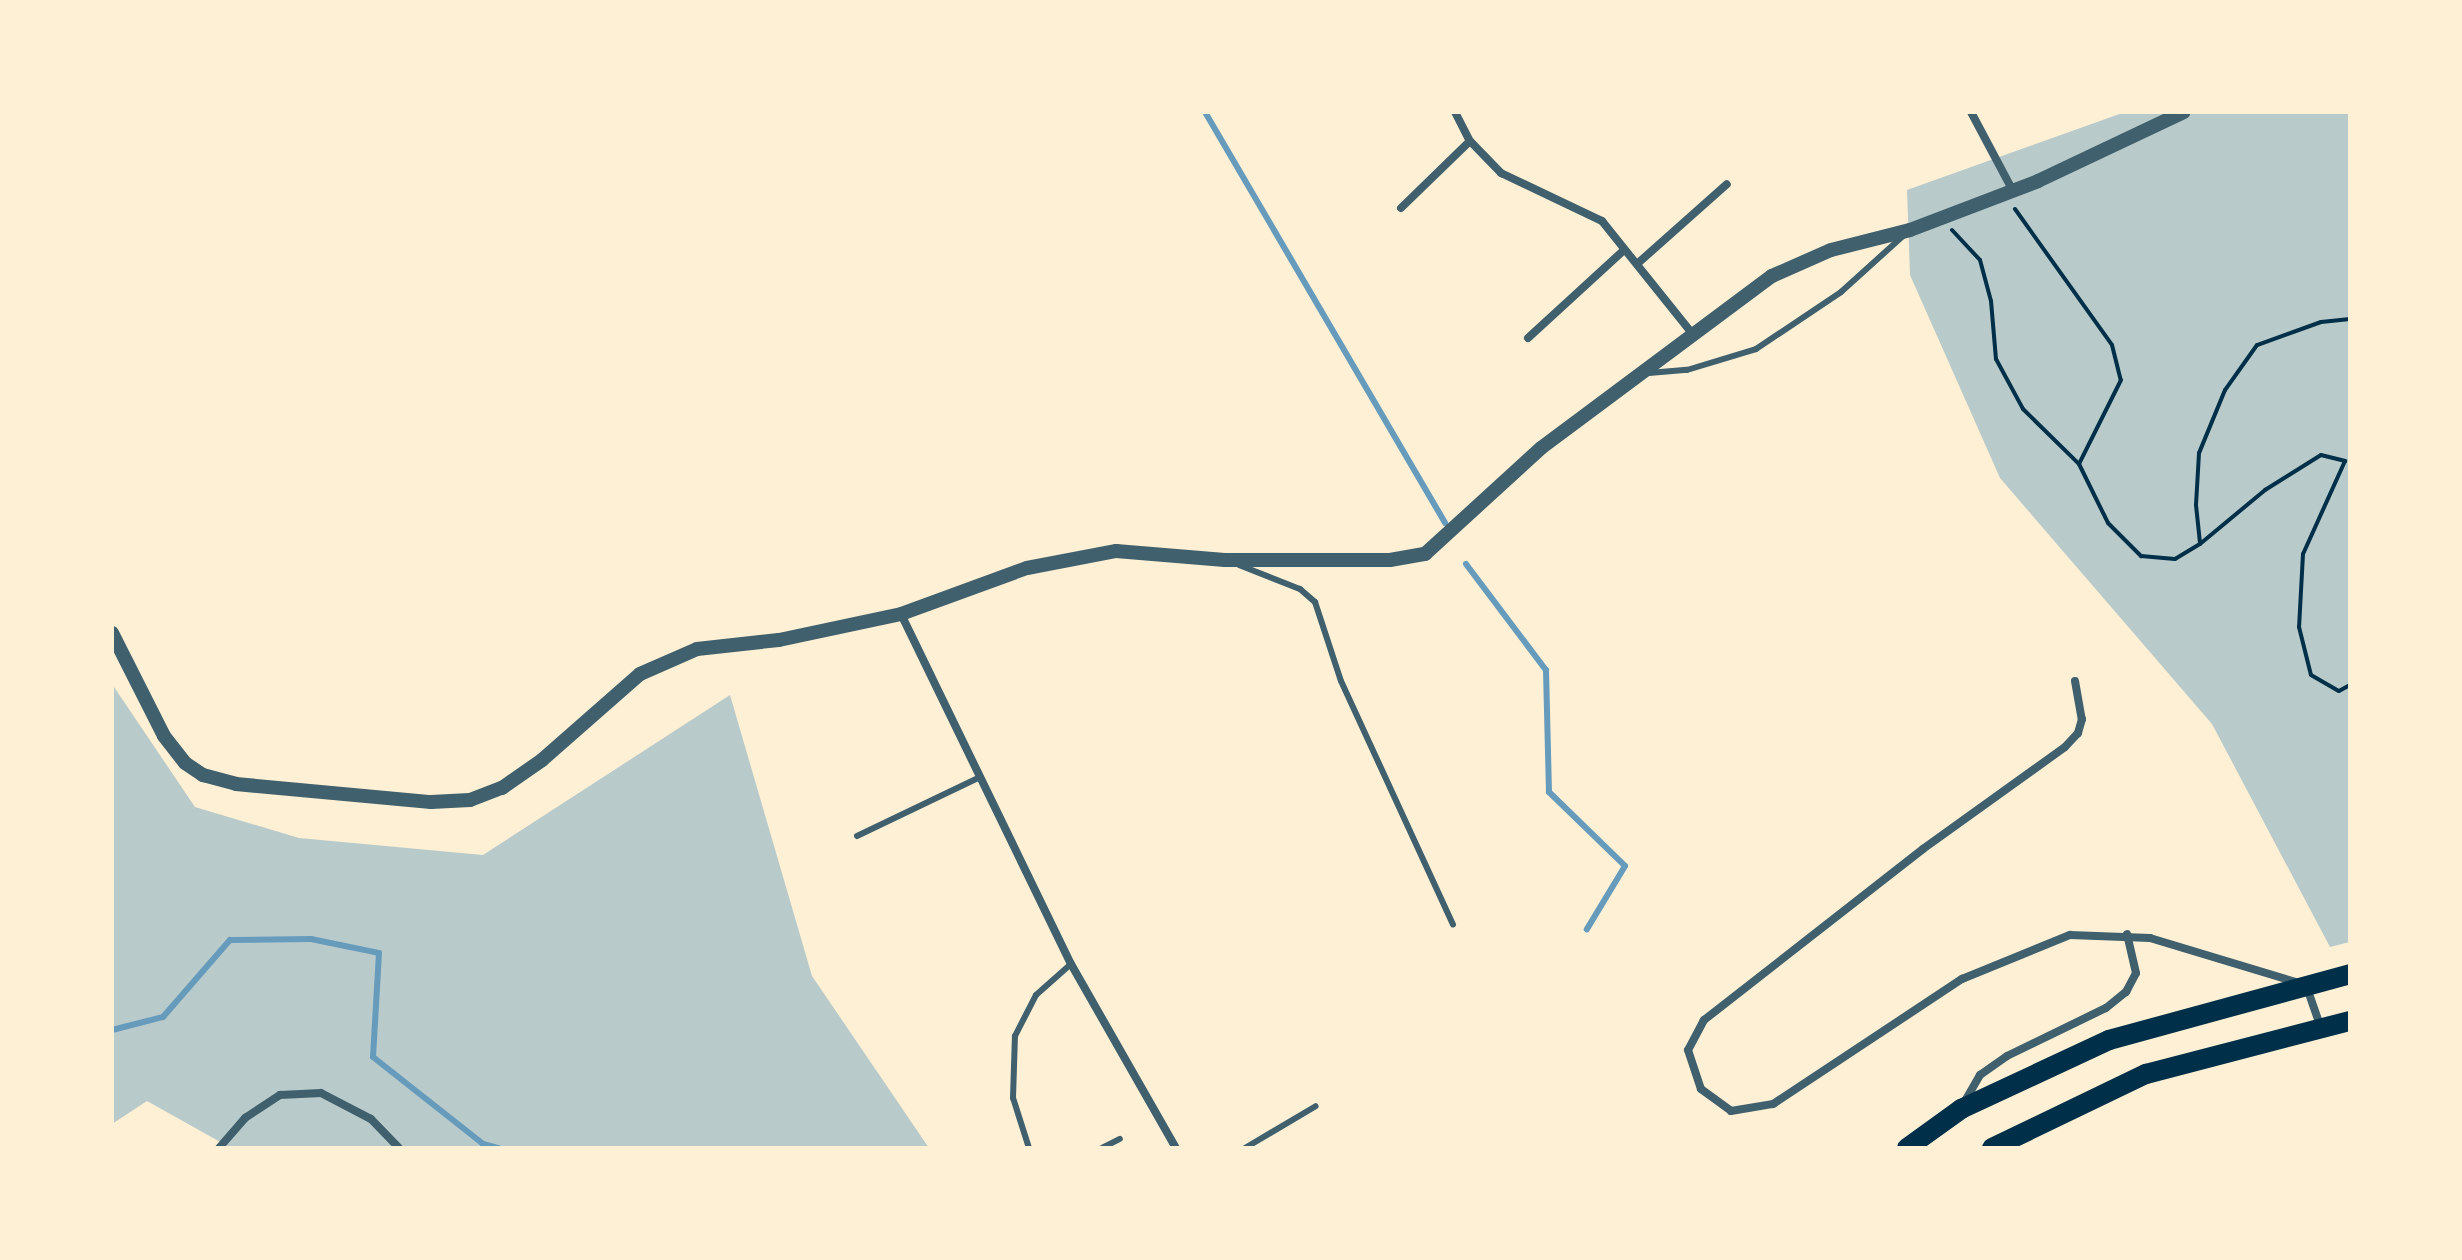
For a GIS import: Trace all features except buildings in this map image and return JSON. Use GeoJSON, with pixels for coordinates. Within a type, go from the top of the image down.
{"type":"FeatureCollection","features":[{"type":"Feature","properties":{"kind":"highway"},"geometry":{"type":"LineString","coordinates":[[1907,1148],[1961,1109],[2109,1040],[2350,974]]}},
{"type":"Feature","properties":{"kind":"highway"},"geometry":{"type":"LineString","coordinates":[[1992,1148],[2146,1074],[2350,1021]]}},
{"type":"Feature","properties":{"kind":"street"},"geometry":{"type":"LineString","coordinates":[[1455,112],[1470,141],[1501,173],[1602,221],[1691,332]]}},
{"type":"Feature","properties":{"kind":"street"},"geometry":{"type":"LineString","coordinates":[[1971,112],[2009,192]]}},
{"type":"Feature","properties":{"kind":"street"},"geometry":{"type":"LineString","coordinates":[[112,633],[164,736],[185,763],[203,775],[236,784],[431,802],[470,800],[502,788],[640,674],[697,649],[779,640],[901,614],[1027,568],[1116,551],[1225,560],[1390,560],[1425,554],[1541,448],[1691,332],[1772,276],[1831,250],[1910,230],[2009,192],[2184,112]]}},
{"type":"Feature","properties":{"kind":"street"},"geometry":{"type":"LineString","coordinates":[[1401,208],[1470,141]]}},
{"type":"Feature","properties":{"kind":"street"},"geometry":{"type":"LineString","coordinates":[[1637,264],[1727,184]]}},
{"type":"Feature","properties":{"kind":"street"},"geometry":{"type":"LineString","coordinates":[[1528,338],[1624,250]]}},
{"type":"Feature","properties":{"kind":"street"},"geometry":{"type":"LineString","coordinates":[[901,614],[1071,964],[1176,1148]]}},
{"type":"Feature","properties":{"kind":"street"},"geometry":{"type":"LineString","coordinates":[[2075,681],[2082,719],[2078,733],[2065,747],[1813,932],[1704,1020],[1688,1050],[1701,1089],[1731,1111],[1755,1111],[1773,1104],[1974,973],[2070,935],[2127,934],[2306,985],[2321,1028]]}},
{"type":"Feature","properties":{"kind":"street"},"geometry":{"type":"LineString","coordinates":[[1961,1109],[1980,1075],[2126,992],[2136,973],[2127,934]]}},
{"type":"Feature","properties":{"kind":"street"},"geometry":{"type":"LineString","coordinates":[[219,1148],[245,1118],[280,1095],[321,1093],[371,1119],[399,1148]]}},
{"type":"Feature","properties":{"kind":"lane"},"geometry":{"type":"LineString","coordinates":[[1636,374],[1687,370],[1756,349],[1841,292],[1910,230]]}},
{"type":"Feature","properties":{"kind":"lane"},"geometry":{"type":"LineString","coordinates":[[1225,560],[1300,589],[1315,602],[1341,681],[1453,925]]}},
{"type":"Feature","properties":{"kind":"lane"},"geometry":{"type":"LineString","coordinates":[[857,836],[980,777]]}},
{"type":"Feature","properties":{"kind":"lane"},"geometry":{"type":"LineString","coordinates":[[1029,1148],[1013,1098],[1015,1036],[1036,995],[1071,964]]}},
{"type":"Feature","properties":{"kind":"lane"},"geometry":{"type":"LineString","coordinates":[[1245,1148],[1316,1106]]}},
{"type":"Feature","properties":{"kind":"lane"},"geometry":{"type":"LineString","coordinates":[[1102,1148],[1120,1139]]}},
{"type":"Feature","properties":{"kind":"path"},"geometry":{"type":"LineString","coordinates":[[2009,192],[2112,345],[2121,380],[2079,464]]}},
{"type":"Feature","properties":{"kind":"path"},"geometry":{"type":"LineString","coordinates":[[1940,218],[1980,260],[1991,301],[1996,359],[2016,397],[2079,464],[2108,523],[2141,556],[2175,559],[2200,544],[2265,490],[2321,455],[2345,461],[2303,554],[2299,627],[2311,675],[2339,691],[2350,685]]}},
{"type":"Feature","properties":{"kind":"path"},"geometry":{"type":"LineString","coordinates":[[2200,544],[2199,453],[2225,390],[2257,345],[2321,322],[2350,319]]}},
{"type":"Feature","properties":{"kind":"shaded area"},"geometry":{"type":"Polygon","coordinates":[[[2125,112],[2350,112],[2350,942],[2330,947],[2212,724],[2000,478],[1910,275],[1907,190],[2125,112]]]}},
{"type":"Feature","properties":{"kind":"shaded area"},"geometry":{"type":"Polygon","coordinates":[[[112,684],[195,807],[299,838],[483,855],[730,695],[812,976],[929,1148],[231,1148],[147,1101],[112,1124],[112,684]]]}},
{"type":"Feature","properties":{"kind":"waterway"},"geometry":{"type":"LineString","coordinates":[[1205,112],[1445,523]]}},
{"type":"Feature","properties":{"kind":"waterway"},"geometry":{"type":"LineString","coordinates":[[1466,564],[1546,670],[1549,792],[1625,866],[1587,929]]}},
{"type":"Feature","properties":{"kind":"waterway"},"geometry":{"type":"LineString","coordinates":[[112,1030],[163,1017],[230,940],[311,939],[379,953],[373,1057],[483,1144],[498,1148]]}}]}
